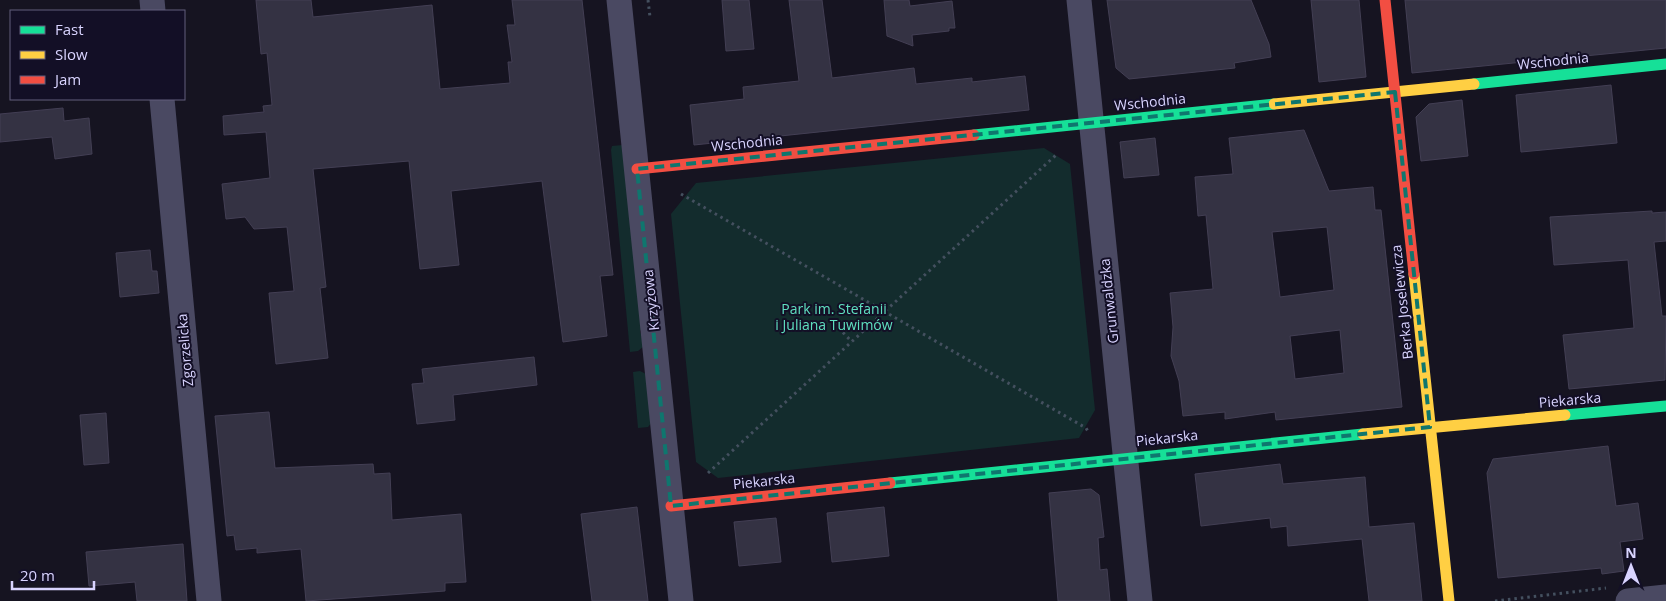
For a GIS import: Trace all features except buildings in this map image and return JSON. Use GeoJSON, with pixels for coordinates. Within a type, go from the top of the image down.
{"type":"FeatureCollection","features":[{"type":"Feature","properties":{"kind":"street","name":"Krzyżowa"},"geometry":{"type":"LineString","coordinates":[[619,0],[681,601]]}},
{"type":"Feature","properties":{"kind":"street","name":"Grunwaldzka"},"geometry":{"type":"LineString","coordinates":[[1079,0],[1140,601]]}},
{"type":"Feature","properties":{"kind":"street","name":"Berka Joselewicza"},"geometry":{"type":"LineString","coordinates":[[1385,0],[1449,601]]}},
{"type":"Feature","properties":{"kind":"street","name":"Wschodnia"},"geometry":{"type":"LineString","coordinates":[[637,169],[1666,64]]}},
{"type":"Feature","properties":{"kind":"street","name":"Zgorzelicka"},"geometry":{"type":"LineString","coordinates":[[162,100],[209,601]]}},
{"type":"Feature","properties":{"kind":"street","name":"Piekarska"},"geometry":{"type":"LineString","coordinates":[[671,506],[1125,457],[1666,406]]}},
{"type":"Feature","properties":{"kind":"street"},"geometry":{"type":"LineString","coordinates":[[1618,594],[1666,597]]}},
{"type":"Feature","properties":{"kind":"path"},"geometry":{"type":"LineString","coordinates":[[702,479],[1061,151]]}},
{"type":"Feature","properties":{"kind":"path"},"geometry":{"type":"LineString","coordinates":[[678,192],[1086,428],[1094,440]]}},
{"type":"Feature","properties":{"kind":"path"},"geometry":{"type":"LineString","coordinates":[[834,323],[852,342]]}},
{"type":"Feature","properties":{"kind":"path"},"geometry":{"type":"LineString","coordinates":[[1495,601],[1618,594]]}},
{"type":"Feature","properties":{"kind":"highlighted area"},"geometry":{"type":"Polygon","coordinates":[[[1395,92],[1430,427],[671,506],[637,169],[1395,92]]]}},
{"type":"Feature","properties":{"kind":"green space"},"geometry":{"type":"Polygon","coordinates":[[[623,145],[642,329],[640,331],[644,346],[638,351],[630,352],[611,150],[612,146],[623,145]]]}},
{"type":"Feature","properties":{"kind":"green space","name":"Park im. Stefanii i Juliana Tuwimów"},"geometry":{"type":"Polygon","coordinates":[[[1044,148],[1070,164],[1095,410],[1079,438],[718,478],[696,462],[671,214],[696,183],[1044,148]]]}},
{"type":"Feature","properties":{"kind":"green space"},"geometry":{"type":"Polygon","coordinates":[[[640,371],[646,374],[652,422],[648,427],[638,428],[633,372],[640,371]]]}},
{"type":"Feature","properties":{"kind":"traffic: fast"},"geometry":{"type":"LineString","coordinates":[[1474,84],[1666,64]]}},
{"type":"Feature","properties":{"kind":"traffic: fast"},"geometry":{"type":"LineString","coordinates":[[974,135],[1274,104]]}},
{"type":"Feature","properties":{"kind":"traffic: fast"},"geometry":{"type":"LineString","coordinates":[[1565,415],[1666,406]]}},
{"type":"Feature","properties":{"kind":"traffic: fast"},"geometry":{"type":"LineString","coordinates":[[890,483],[1363,434]]}},
{"type":"Feature","properties":{"kind":"traffic: slow"},"geometry":{"type":"LineString","coordinates":[[1274,104],[1474,84]]}},
{"type":"Feature","properties":{"kind":"traffic: slow"},"geometry":{"type":"LineString","coordinates":[[1414,274],[1449,601]]}},
{"type":"Feature","properties":{"kind":"traffic: slow"},"geometry":{"type":"LineString","coordinates":[[1363,434],[1565,415]]}},
{"type":"Feature","properties":{"kind":"traffic: jam"},"geometry":{"type":"LineString","coordinates":[[1385,0],[1414,274]]}},
{"type":"Feature","properties":{"kind":"traffic: jam"},"geometry":{"type":"LineString","coordinates":[[637,169],[974,135]]}},
{"type":"Feature","properties":{"kind":"traffic: jam"},"geometry":{"type":"LineString","coordinates":[[671,506],[890,483]]}}]}
